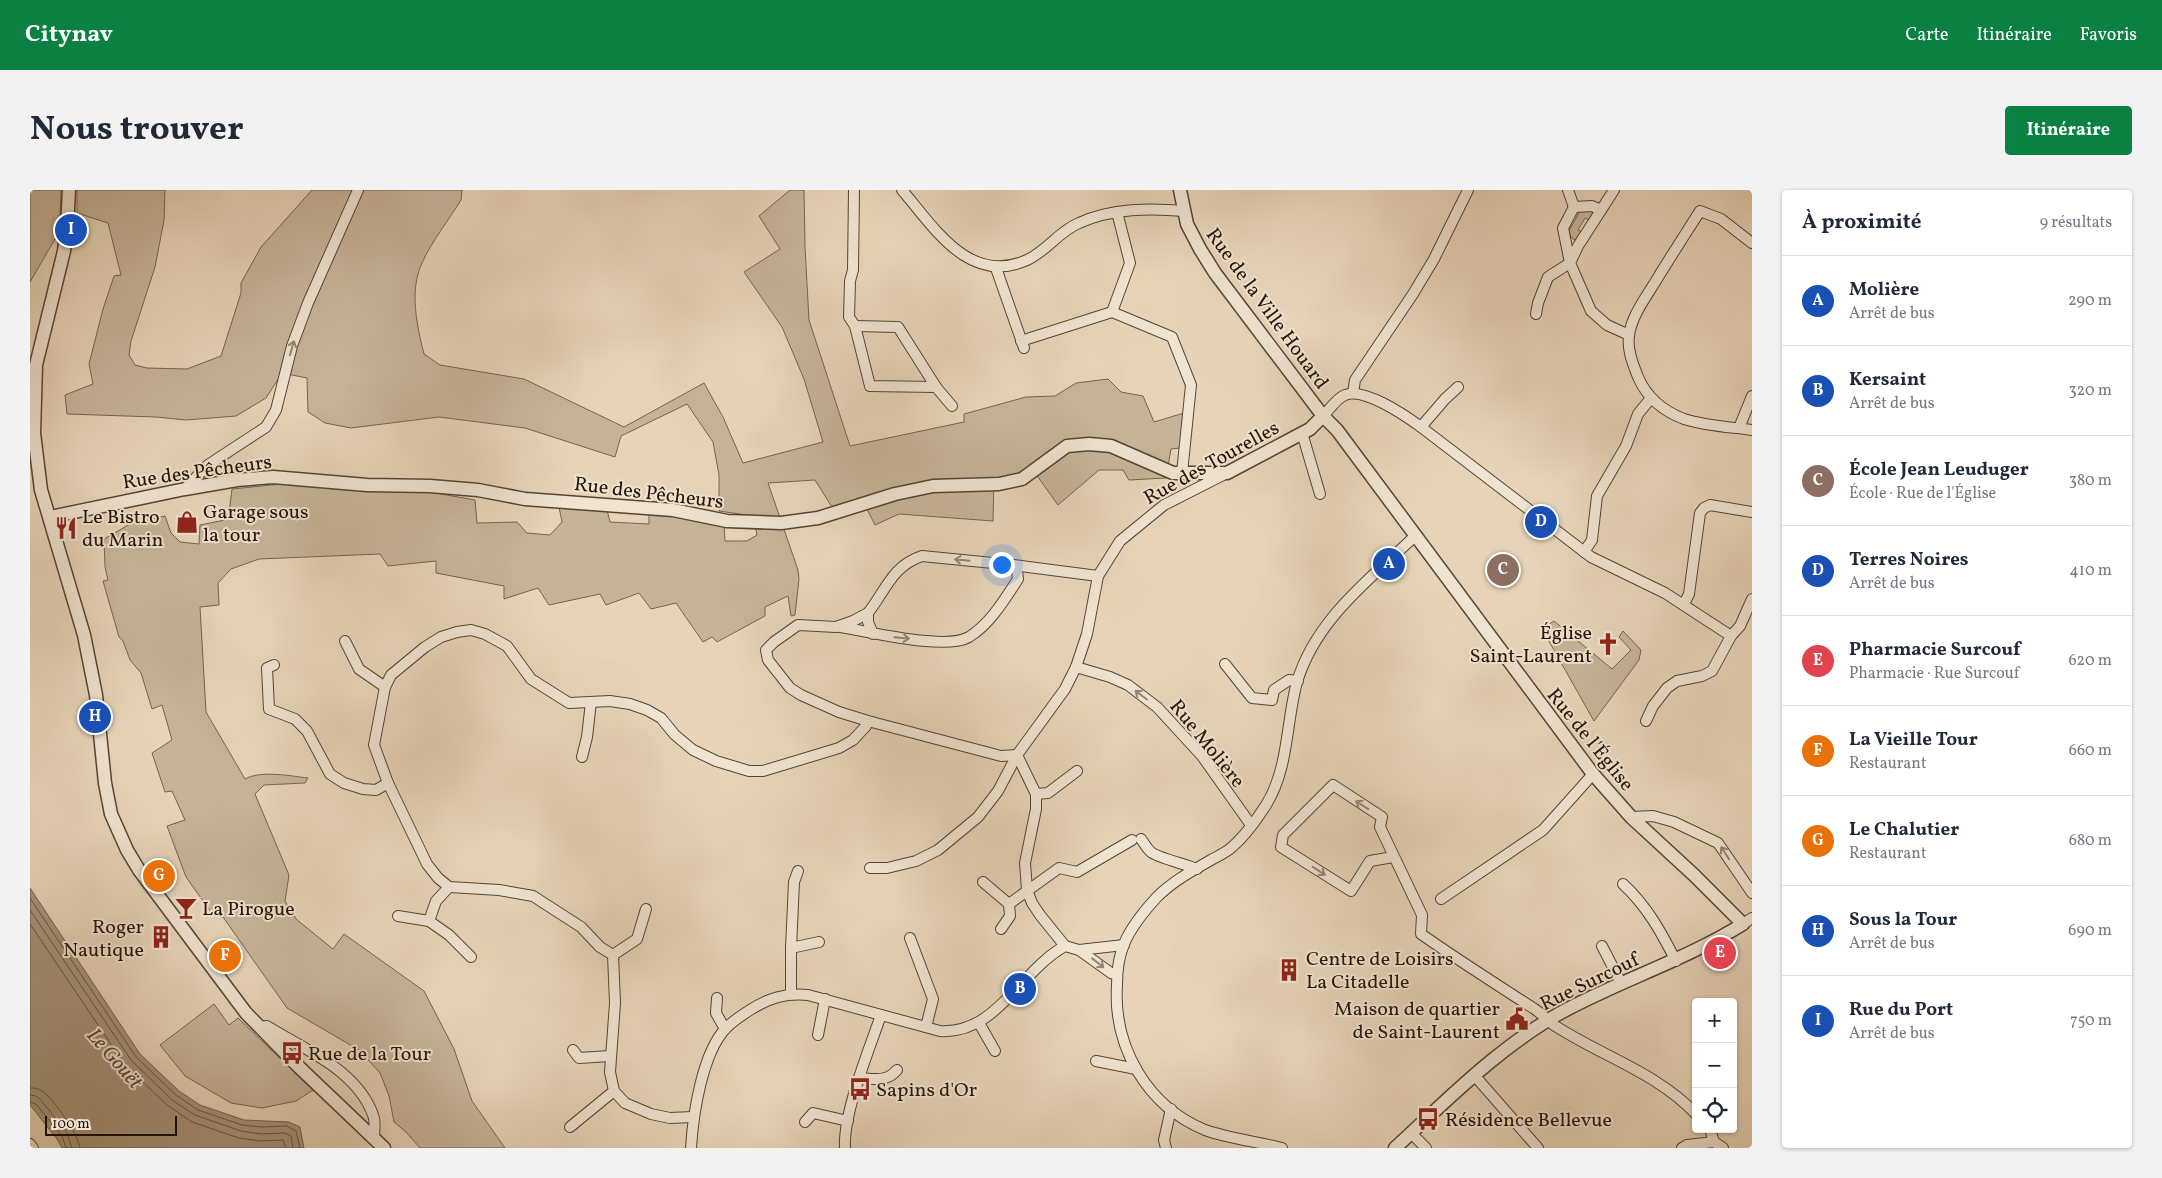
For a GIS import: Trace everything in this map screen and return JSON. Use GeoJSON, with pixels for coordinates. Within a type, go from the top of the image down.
{"type":"FeatureCollection","features":[{"type":"Feature","properties":{"kind":"street"},"geometry":{"type":"LineString","coordinates":[[69,190],[64,251],[40,344],[34,382],[34,433],[41,490],[84,635],[96,695],[105,783],[111,814],[129,854],[139,870],[233,996],[300,1068],[384,1148]]}},
{"type":"Feature","properties":{"kind":"street"},"geometry":{"type":"LineString","coordinates":[[185,489],[208,465],[266,427],[276,410],[292,346],[308,304],[358,190]]}},
{"type":"Feature","properties":{"kind":"street"},"geometry":{"type":"LineString","coordinates":[[854,190],[854,270],[850,281],[849,317],[855,326],[870,386],[936,388]]}},
{"type":"Feature","properties":{"kind":"street"},"geometry":{"type":"LineString","coordinates":[[902,190],[955,250],[971,260],[996,268],[1027,260],[1042,251],[1065,231],[1079,222],[1117,212],[1144,210],[1184,211]]}},
{"type":"Feature","properties":{"kind":"street","name":"Rue de la Ville Houard"},"geometry":{"type":"LineString","coordinates":[[1180,190],[1187,224],[1215,273],[1323,416]]}},
{"type":"Feature","properties":{"kind":"street"},"geometry":{"type":"LineString","coordinates":[[1353,393],[1355,380],[1409,302],[1434,259],[1468,190]]}},
{"type":"Feature","properties":{"kind":"street"},"geometry":{"type":"LineString","coordinates":[[1568,190],[1574,208],[1563,228],[1570,263],[1591,311],[1607,325],[1629,336]]}},
{"type":"Feature","properties":{"kind":"street"},"geometry":{"type":"LineString","coordinates":[[1536,314],[1548,276],[1570,263],[1578,246],[1614,190]]}},
{"type":"Feature","properties":{"kind":"street"},"geometry":{"type":"LineString","coordinates":[[1574,208],[1592,206],[1601,210]]}},
{"type":"Feature","properties":{"kind":"street"},"geometry":{"type":"LineString","coordinates":[[1752,243],[1722,219],[1700,211],[1640,307],[1629,336],[1629,349],[1633,365],[1643,388],[1662,408],[1684,419],[1752,430]]}},
{"type":"Feature","properties":{"kind":"street"},"geometry":{"type":"LineString","coordinates":[[1112,312],[1130,263],[1117,212]]}},
{"type":"Feature","properties":{"kind":"street"},"geometry":{"type":"LineString","coordinates":[[996,268],[1023,344],[1112,312],[1172,337],[1191,385],[1182,473]]}},
{"type":"Feature","properties":{"kind":"street"},"geometry":{"type":"LineString","coordinates":[[855,326],[898,327],[936,388],[952,406]]}},
{"type":"Feature","properties":{"kind":"street"},"geometry":{"type":"LineString","coordinates":[[1421,427],[1458,387]]}},
{"type":"Feature","properties":{"kind":"street"},"geometry":{"type":"LineString","coordinates":[[1323,416],[1344,395],[1353,393],[1393,408],[1421,427],[1587,555],[1684,604],[1731,636]]}},
{"type":"Feature","properties":{"kind":"street"},"geometry":{"type":"LineString","coordinates":[[1739,428],[1752,396]]}},
{"type":"Feature","properties":{"kind":"street"},"geometry":{"type":"LineString","coordinates":[[1587,555],[1592,540],[1597,496],[1626,446],[1638,414],[1651,398]]}},
{"type":"Feature","properties":{"kind":"street","name":"Rue des Tourelles"},"geometry":{"type":"LineString","coordinates":[[870,868],[887,868],[916,861],[938,850],[978,817],[998,791],[1017,755],[1065,689],[1076,667],[1087,634],[1098,576],[1120,541],[1164,505],[1310,429],[1323,416]]}},
{"type":"Feature","properties":{"kind":"street","name":"Rue de l'Église"},"geometry":{"type":"LineString","coordinates":[[1323,416],[1337,430],[1592,774],[1631,818],[1747,921]]}},
{"type":"Feature","properties":{"kind":"street"},"geometry":{"type":"LineString","coordinates":[[1302,433],[1320,494]]}},
{"type":"Feature","properties":{"kind":"street","name":"Rue des Pêcheurs"},"geometry":{"type":"LineString","coordinates":[[50,518],[185,489],[237,480],[286,478],[367,485],[430,486],[478,490],[525,498],[673,510],[727,521],[781,522],[818,518],[895,494],[934,486],[998,484],[1022,478],[1068,446],[1089,444],[1111,446],[1173,473],[1227,473]]}},
{"type":"Feature","properties":{"kind":"street"},"geometry":{"type":"LineString","coordinates":[[1684,604],[1689,594],[1700,513],[1710,505],[1752,512]]}},
{"type":"Feature","properties":{"kind":"street"},"geometry":{"type":"LineString","coordinates":[[1282,1148],[1206,1130],[1171,1109],[1155,1095],[1136,1069],[1124,1045],[1118,1024],[1116,1003],[1117,975],[1124,945],[1140,918],[1157,898],[1174,882],[1232,848],[1266,805],[1280,772],[1304,660],[1319,633],[1339,609],[1414,536]]}},
{"type":"Feature","properties":{"kind":"street"},"geometry":{"type":"LineString","coordinates":[[836,627],[854,621],[868,613],[900,567],[909,560],[922,556],[1013,564],[1098,576]]}},
{"type":"Feature","properties":{"kind":"street"},"geometry":{"type":"LineString","coordinates":[[1013,564],[1018,578]]}},
{"type":"Feature","properties":{"kind":"street"},"geometry":{"type":"LineString","coordinates":[[1045,569],[1029,572],[1018,578],[992,617],[968,638],[949,642],[873,634],[836,627],[798,625],[766,650],[768,660],[790,688],[839,712],[1001,756],[1017,755],[1036,794],[1036,809],[1025,863],[1027,890],[1032,903],[1065,946],[1078,950],[1110,973],[1117,975]]}},
{"type":"Feature","properties":{"kind":"street"},"geometry":{"type":"LineString","coordinates":[[1646,721],[1653,706],[1667,688],[1677,681],[1702,676],[1712,671],[1731,636],[1740,626],[1752,599]]}},
{"type":"Feature","properties":{"kind":"street"},"geometry":{"type":"LineString","coordinates":[[868,613],[868,622],[873,634]]}},
{"type":"Feature","properties":{"kind":"street"},"geometry":{"type":"LineString","coordinates":[[612,955],[600,947],[581,927],[533,896],[499,890],[449,887],[438,878],[427,864],[388,783],[374,745],[385,687],[391,676],[425,647],[441,637],[471,630],[486,634],[507,646],[531,679],[569,703],[630,704],[647,710],[661,718],[675,735],[693,750],[716,761],[749,771],[763,771],[840,748],[853,740],[866,726],[868,721]]}},
{"type":"Feature","properties":{"kind":"street"},"geometry":{"type":"LineString","coordinates":[[345,640],[358,669],[385,687]]}},
{"type":"Feature","properties":{"kind":"street"},"geometry":{"type":"LineString","coordinates":[[274,664],[267,668],[269,709],[295,719],[307,732],[330,774],[344,783],[363,789],[380,789],[388,783]]}},
{"type":"Feature","properties":{"kind":"street"},"geometry":{"type":"LineString","coordinates":[[1225,664],[1252,698],[1272,700],[1274,690],[1289,680],[1298,681]]}},
{"type":"Feature","properties":{"kind":"street","name":"Rue Molière"},"geometry":{"type":"LineString","coordinates":[[1076,667],[1110,676],[1128,685],[1157,707],[1202,756],[1251,825]]}},
{"type":"Feature","properties":{"kind":"street"},"geometry":{"type":"LineString","coordinates":[[582,757],[588,737],[591,702]]}},
{"type":"Feature","properties":{"kind":"street"},"geometry":{"type":"LineString","coordinates":[[1036,794],[1048,793],[1077,771]]}},
{"type":"Feature","properties":{"kind":"street"},"geometry":{"type":"LineString","coordinates":[[1441,899],[1543,830],[1592,774]]}},
{"type":"Feature","properties":{"kind":"street"},"geometry":{"type":"LineString","coordinates":[[1393,857],[1370,861],[1350,891],[1281,847],[1283,835],[1332,785],[1382,817],[1380,827],[1422,915],[1421,934],[1454,958],[1534,1008],[1556,1027],[1650,1077],[1680,1098],[1692,1110]]}},
{"type":"Feature","properties":{"kind":"street"},"geometry":{"type":"LineString","coordinates":[[1631,818],[1653,816],[1674,822],[1718,843],[1752,893]]}},
{"type":"Feature","properties":{"kind":"street"},"geometry":{"type":"LineString","coordinates":[[1008,904],[1059,868],[1077,872],[1136,840],[1160,858],[1179,861],[1197,868]]}},
{"type":"Feature","properties":{"kind":"street"},"geometry":{"type":"LineString","coordinates":[[791,994],[794,882],[798,871]]}},
{"type":"Feature","properties":{"kind":"street"},"geometry":{"type":"LineString","coordinates":[[983,882],[1008,904],[1010,916],[1001,929]]}},
{"type":"Feature","properties":{"kind":"street"},"geometry":{"type":"LineString","coordinates":[[1623,884],[1637,898],[1655,922],[1676,960]]}},
{"type":"Feature","properties":{"kind":"street"},"geometry":{"type":"LineString","coordinates":[[429,921],[436,902],[449,887]]}},
{"type":"Feature","properties":{"kind":"street"},"geometry":{"type":"LineString","coordinates":[[612,955],[637,938],[646,909]]}},
{"type":"Feature","properties":{"kind":"street"},"geometry":{"type":"LineString","coordinates":[[398,916],[429,921],[449,936],[471,957]]}},
{"type":"Feature","properties":{"kind":"street","name":"Rue Surcouf"},"geometry":{"type":"LineString","coordinates":[[1395,1148],[1474,1075],[1549,1021],[1621,983],[1676,960],[1719,939],[1747,921]]}},
{"type":"Feature","properties":{"kind":"street"},"geometry":{"type":"LineString","coordinates":[[910,938],[932,999],[926,1027]]}},
{"type":"Feature","properties":{"kind":"street"},"geometry":{"type":"LineString","coordinates":[[791,948],[819,942]]}},
{"type":"Feature","properties":{"kind":"street"},"geometry":{"type":"LineString","coordinates":[[1078,950],[1124,945]]}},
{"type":"Feature","properties":{"kind":"street"},"geometry":{"type":"LineString","coordinates":[[691,1148],[693,1117],[711,1055],[725,1029],[757,1005],[774,997],[791,994],[825,999],[880,1016],[953,1032],[979,1023],[992,1013],[1046,959],[1065,946]]}},
{"type":"Feature","properties":{"kind":"street"},"geometry":{"type":"LineString","coordinates":[[1602,946],[1621,983]]}},
{"type":"Feature","properties":{"kind":"street"},"geometry":{"type":"LineString","coordinates":[[612,955],[615,1003],[610,1072],[614,1091],[625,1103],[651,1114],[670,1118],[693,1117]]}},
{"type":"Feature","properties":{"kind":"street"},"geometry":{"type":"LineString","coordinates":[[717,998],[716,1013],[725,1029]]}},
{"type":"Feature","properties":{"kind":"street"},"geometry":{"type":"LineString","coordinates":[[818,1034],[825,999]]}},
{"type":"Feature","properties":{"kind":"street"},"geometry":{"type":"LineString","coordinates":[[845,1148],[844,1138],[848,1121],[880,1016]]}},
{"type":"Feature","properties":{"kind":"street"},"geometry":{"type":"LineString","coordinates":[[979,1023],[995,1051]]}},
{"type":"Feature","properties":{"kind":"street"},"geometry":{"type":"LineString","coordinates":[[260,1027],[267,1026],[334,1067],[352,1082],[364,1096],[374,1117],[374,1138]]}},
{"type":"Feature","properties":{"kind":"street"},"geometry":{"type":"LineString","coordinates":[[573,1050],[579,1058],[610,1056]]}},
{"type":"Feature","properties":{"kind":"street"},"geometry":{"type":"LineString","coordinates":[[1096,1061],[1136,1069]]}},
{"type":"Feature","properties":{"kind":"street"},"geometry":{"type":"LineString","coordinates":[[860,1078],[880,1080],[891,1078],[897,1070]]}},
{"type":"Feature","properties":{"kind":"street"},"geometry":{"type":"LineString","coordinates":[[1474,1075],[1538,1148]]}},
{"type":"Feature","properties":{"kind":"street"},"geometry":{"type":"LineString","coordinates":[[570,1127],[614,1091]]}},
{"type":"Feature","properties":{"kind":"street"},"geometry":{"type":"LineString","coordinates":[[1166,1148],[1164,1140],[1171,1109]]}},
{"type":"Feature","properties":{"kind":"street"},"geometry":{"type":"LineString","coordinates":[[805,1122],[813,1113],[848,1121]]}},
{"type":"Feature","properties":{"kind":"street"},"geometry":{"type":"LineString","coordinates":[[1411,1133],[1426,1148]]}},
{"type":"Feature","properties":{"kind":"street"},"geometry":{"type":"LineString","coordinates":[[1682,1148],[1686,1145],[1719,1145],[1712,1133]]}},
{"type":"Feature","properties":{"kind":"street"},"geometry":{"type":"LineString","coordinates":[[30,1144],[33,1148]]}},
{"type":"Feature","properties":{"kind":"shaded area"},"geometry":{"type":"Polygon","coordinates":[[[30,190],[61,190],[59,239],[55,239],[30,282],[30,190]]]}},
{"type":"Feature","properties":{"kind":"shaded area"},"geometry":{"type":"Polygon","coordinates":[[[77,190],[165,190],[164,220],[155,267],[131,341],[129,355],[135,365],[147,368],[187,369],[221,356],[241,293],[241,283],[261,247],[312,190],[462,190],[461,200],[430,247],[418,274],[415,297],[419,332],[424,354],[440,365],[524,379],[624,427],[704,383],[723,417],[743,463],[823,442],[804,379],[782,327],[744,272],[780,249],[759,216],[790,190],[804,190],[809,320],[850,446],[964,422],[964,414],[1026,397],[1055,396],[1076,383],[1108,379],[1121,392],[1143,396],[1154,422],[1184,413],[1180,448],[1171,449],[1166,478],[1129,480],[1123,470],[1099,470],[1058,505],[1030,466],[1018,474],[994,479],[993,521],[899,514],[875,525],[863,501],[832,507],[815,480],[768,483],[798,570],[799,579],[795,615],[791,616],[788,596],[765,607],[765,616],[717,642],[712,637],[703,642],[676,603],[651,609],[639,593],[606,605],[600,594],[549,605],[538,588],[504,599],[504,586],[436,573],[436,561],[388,566],[380,554],[259,559],[231,569],[218,583],[219,605],[200,607],[206,712],[245,779],[267,774],[308,778],[305,783],[264,785],[255,794],[289,875],[285,901],[296,919],[333,949],[344,934],[424,991],[454,1049],[472,1101],[505,1148],[420,1148],[394,1122],[389,1096],[380,1073],[359,1050],[287,1008],[223,917],[213,915],[186,877],[167,826],[185,820],[172,791],[165,792],[152,753],[172,740],[162,705],[152,709],[141,673],[130,660],[123,641],[119,637],[103,581],[108,580],[105,567],[104,539],[130,524],[165,516],[171,533],[180,542],[199,544],[200,525],[225,520],[229,513],[232,489],[291,483],[357,490],[430,492],[475,500],[477,523],[517,522],[527,533],[550,535],[562,522],[559,507],[607,510],[610,522],[649,524],[649,511],[724,525],[725,541],[747,541],[757,535],[753,516],[719,511],[719,475],[713,442],[687,404],[621,436],[615,457],[525,428],[439,417],[351,428],[325,423],[308,412],[307,378],[282,373],[266,398],[236,416],[186,420],[67,414],[65,395],[93,384],[89,364],[103,309],[114,276],[121,275],[108,223],[77,213],[77,190]]]}},
{"type":"Feature","properties":{"kind":"shaded area"},"geometry":{"type":"Polygon","coordinates":[[[1588,209],[1593,212],[1591,221],[1585,218],[1578,230],[1584,233],[1575,240],[1571,237],[1569,231],[1580,211],[1588,209]]]}},
{"type":"Feature","properties":{"kind":"shaded area"},"geometry":{"type":"Polygon","coordinates":[[[1554,621],[1612,669],[1631,650],[1619,637],[1623,631],[1641,650],[1639,660],[1594,721],[1542,629],[1554,621]]]}},
{"type":"Feature","properties":{"kind":"shaded area"},"geometry":{"type":"Polygon","coordinates":[[[214,1004],[229,1025],[238,1018],[313,1090],[296,1101],[262,1108],[231,1103],[185,1076],[160,1045],[214,1004]]]}},
{"type":"Feature","properties":{"kind":"water","name":"Le Gouët"},"geometry":{"type":"Polygon","coordinates":[[[30,888],[140,1054],[179,1091],[200,1105],[244,1120],[289,1122],[300,1127],[304,1148],[62,1148],[30,1105],[30,888]]]}},
{"type":"Feature","properties":{"kind":"place","name":"Rue du Port"},"geometry":{"type":"Point","coordinates":[71,230]}},
{"type":"Feature","properties":{"kind":"place","name":"Garage sous la tour"},"geometry":{"type":"Point","coordinates":[187,522]}},
{"type":"Feature","properties":{"kind":"place","name":"Terres Noires"},"geometry":{"type":"Point","coordinates":[1541,522]}},
{"type":"Feature","properties":{"kind":"place","name":"Le Bistro du Marin"},"geometry":{"type":"Point","coordinates":[66,528]}},
{"type":"Feature","properties":{"kind":"place","name":"Molière"},"geometry":{"type":"Point","coordinates":[1389,564]}},
{"type":"Feature","properties":{"kind":"place","name":"École Jean Leuduger"},"geometry":{"type":"Point","coordinates":[1503,570]}},
{"type":"Feature","properties":{"kind":"place","name":"Église Saint-Laurent"},"geometry":{"type":"Point","coordinates":[1608,644]}},
{"type":"Feature","properties":{"kind":"place","name":"Sous la Tour"},"geometry":{"type":"Point","coordinates":[95,717]}},
{"type":"Feature","properties":{"kind":"place","name":"Le Chalutier"},"geometry":{"type":"Point","coordinates":[159,876]}},
{"type":"Feature","properties":{"kind":"place","name":"La Pirogue"},"geometry":{"type":"Point","coordinates":[186,908]}},
{"type":"Feature","properties":{"kind":"place","name":"Roger Nautique"},"geometry":{"type":"Point","coordinates":[161,937]}},
{"type":"Feature","properties":{"kind":"place","name":"Pharmacie Surcouf"},"geometry":{"type":"Point","coordinates":[1720,953]}},
{"type":"Feature","properties":{"kind":"place","name":"La Vieille Tour"},"geometry":{"type":"Point","coordinates":[225,956]}},
{"type":"Feature","properties":{"kind":"place","name":"Centre de Loisirs La Citadelle"},"geometry":{"type":"Point","coordinates":[1289,970]}},
{"type":"Feature","properties":{"kind":"place","name":"Kersaint"},"geometry":{"type":"Point","coordinates":[1020,989]}},
{"type":"Feature","properties":{"kind":"place","name":"Maison de quartier de Saint-Laurent"},"geometry":{"type":"Point","coordinates":[1517,1019]}},
{"type":"Feature","properties":{"kind":"place","name":"Rue de la Tour"},"geometry":{"type":"Point","coordinates":[292,1053]}},
{"type":"Feature","properties":{"kind":"place","name":"Sapins d'Or"},"geometry":{"type":"Point","coordinates":[860,1089]}},
{"type":"Feature","properties":{"kind":"place","name":"Résidence Bellevue"},"geometry":{"type":"Point","coordinates":[1428,1119]}}]}
